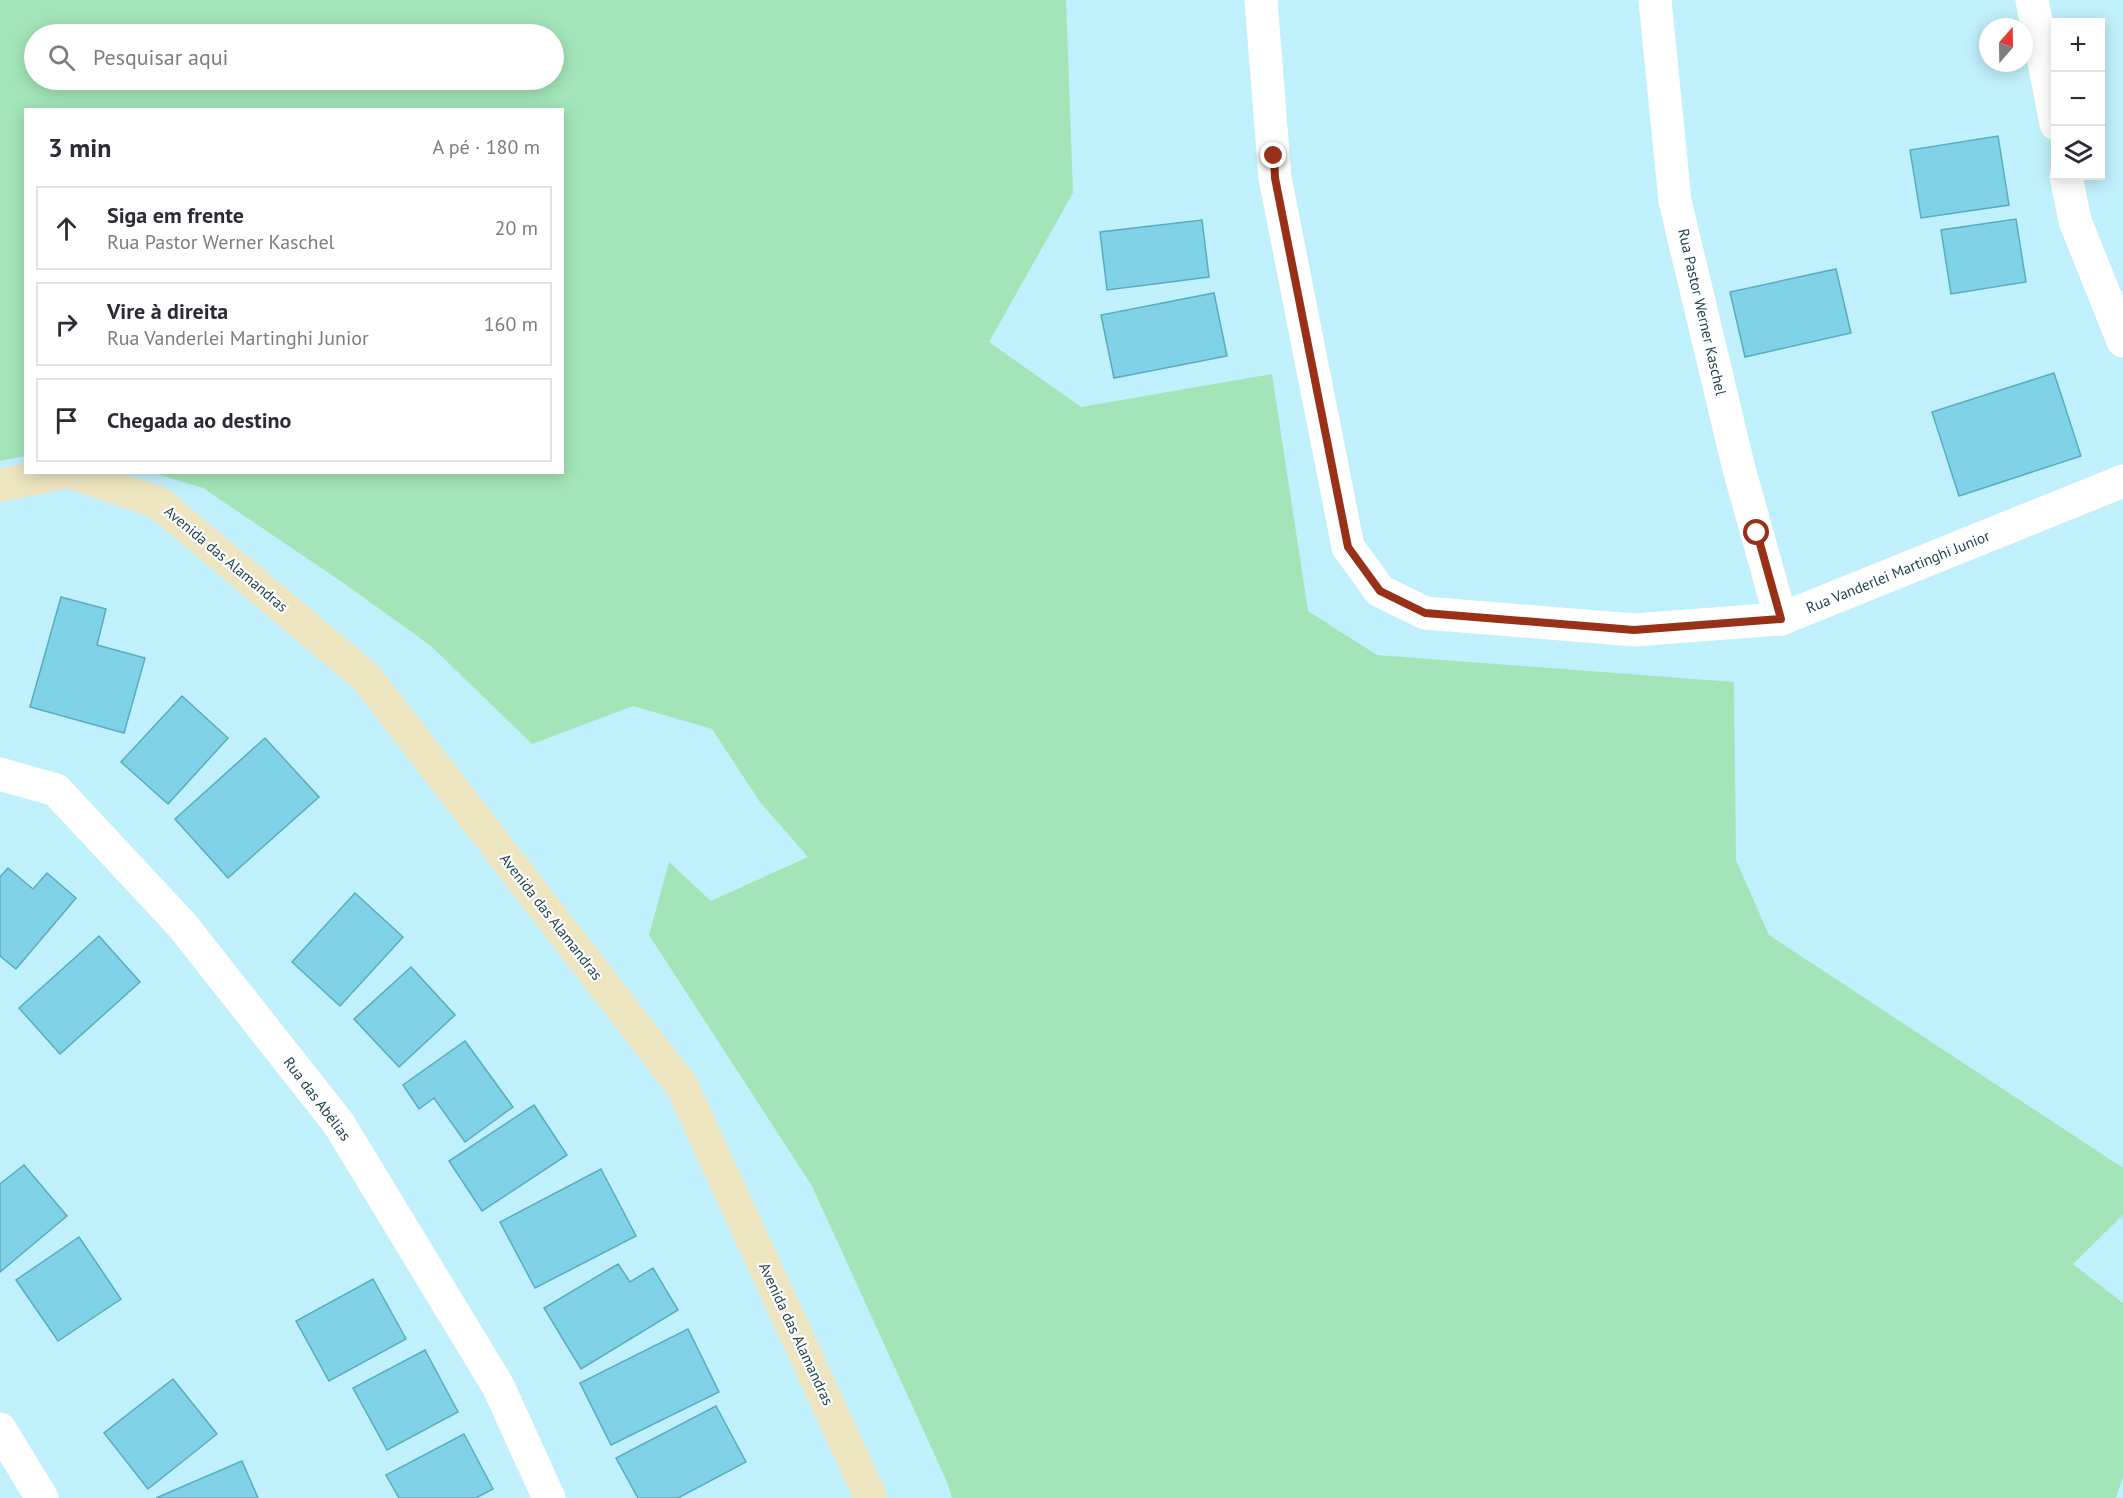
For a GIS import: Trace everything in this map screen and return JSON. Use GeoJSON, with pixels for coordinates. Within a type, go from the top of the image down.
{"type":"FeatureCollection","features":[{"type":"Feature","properties":{"kind":"street","name":"Rua Vanderlei Martinghi Junior"},"geometry":{"type":"LineString","coordinates":[[1261,0],[1275,178],[1348,547],[1380,591],[1425,613],[1634,630],[1781,619],[2123,481]]}},
{"type":"Feature","properties":{"kind":"street","name":"Rua Pastor Werner Kaschel"},"geometry":{"type":"LineString","coordinates":[[1655,0],[1675,201],[1739,469],[1781,619]]}},
{"type":"Feature","properties":{"kind":"street"},"geometry":{"type":"LineString","coordinates":[[2032,0],[2051,102]]}},
{"type":"Feature","properties":{"kind":"street"},"geometry":{"type":"LineString","coordinates":[[2067,180],[2075,221],[2123,341]]}},
{"type":"Feature","properties":{"kind":"street","name":"Avenida das Alamandras"},"geometry":{"type":"LineString","coordinates":[[0,485],[58,474]]}},
{"type":"Feature","properties":{"kind":"street","name":"Avenida das Alamandras"},"geometry":{"type":"LineString","coordinates":[[75,474],[159,503],[366,677],[682,1086],[871,1498]]}},
{"type":"Feature","properties":{"kind":"street","name":"Rua das Abélias"},"geometry":{"type":"LineString","coordinates":[[0,774],[56,790],[182,925],[339,1124],[498,1386],[549,1498]]}},
{"type":"Feature","properties":{"kind":"street"},"geometry":{"type":"LineString","coordinates":[[0,1429],[42,1498]]}},
{"type":"Feature","properties":{"kind":"green space"},"geometry":{"type":"Polygon","coordinates":[[[0,0],[1066,0],[1073,193],[989,342],[1081,407],[1272,374],[1308,611],[1377,655],[1734,682],[1736,860],[1769,935],[2123,1168],[2123,1215],[2073,1264],[2123,1303],[2123,1476],[2116,1498],[952,1498],[947,1482],[812,1186],[649,935],[669,862],[711,901],[808,857],[760,802],[712,729],[633,706],[532,744],[431,646],[342,582],[203,488],[157,474],[564,474],[564,108],[24,108],[24,456],[0,461],[0,0]]]}},
{"type":"Feature","properties":{"kind":"building"},"geometry":{"type":"Polygon","coordinates":[[[1998,136],[2009,205],[1921,218],[1910,150],[1998,136]]]}},
{"type":"Feature","properties":{"kind":"building"},"geometry":{"type":"Polygon","coordinates":[[[2016,219],[2026,282],[1951,294],[1941,230],[2016,219]]]}},
{"type":"Feature","properties":{"kind":"building"},"geometry":{"type":"Polygon","coordinates":[[[1202,220],[1209,277],[1107,290],[1100,232],[1202,220]]]}},
{"type":"Feature","properties":{"kind":"building"},"geometry":{"type":"Polygon","coordinates":[[[1836,269],[1851,333],[1745,357],[1730,292],[1836,269]]]}},
{"type":"Feature","properties":{"kind":"building"},"geometry":{"type":"Polygon","coordinates":[[[1214,293],[1227,356],[1114,378],[1101,315],[1214,293]]]}},
{"type":"Feature","properties":{"kind":"building"},"geometry":{"type":"Polygon","coordinates":[[[2054,373],[2081,456],[1959,496],[1932,412],[2054,373]]]}},
{"type":"Feature","properties":{"kind":"building"},"geometry":{"type":"Polygon","coordinates":[[[61,597],[106,609],[97,645],[145,658],[124,733],[30,707],[61,597]]]}},
{"type":"Feature","properties":{"kind":"building"},"geometry":{"type":"Polygon","coordinates":[[[182,696],[228,738],[168,804],[121,762],[182,696]]]}},
{"type":"Feature","properties":{"kind":"building"},"geometry":{"type":"Polygon","coordinates":[[[265,738],[319,797],[228,878],[175,819],[265,738]]]}},
{"type":"Feature","properties":{"kind":"building"},"geometry":{"type":"Polygon","coordinates":[[[8,868],[33,889],[47,873],[76,898],[16,969],[0,956],[0,877],[8,868]]]}},
{"type":"Feature","properties":{"kind":"building"},"geometry":{"type":"Polygon","coordinates":[[[355,893],[403,937],[340,1006],[292,962],[355,893]]]}},
{"type":"Feature","properties":{"kind":"building"},"geometry":{"type":"Polygon","coordinates":[[[99,936],[140,982],[60,1054],[19,1008],[99,936]]]}},
{"type":"Feature","properties":{"kind":"building"},"geometry":{"type":"Polygon","coordinates":[[[411,967],[455,1015],[399,1067],[354,1019],[411,967]]]}},
{"type":"Feature","properties":{"kind":"building"},"geometry":{"type":"Polygon","coordinates":[[[465,1041],[513,1107],[465,1142],[434,1098],[419,1109],[403,1085],[465,1041]]]}},
{"type":"Feature","properties":{"kind":"building"},"geometry":{"type":"Polygon","coordinates":[[[534,1105],[567,1155],[482,1211],[449,1161],[534,1105]]]}},
{"type":"Feature","properties":{"kind":"building"},"geometry":{"type":"Polygon","coordinates":[[[24,1165],[67,1216],[0,1272],[0,1184],[24,1165]]]}},
{"type":"Feature","properties":{"kind":"building"},"geometry":{"type":"Polygon","coordinates":[[[601,1169],[636,1236],[535,1288],[500,1222],[601,1169]]]}},
{"type":"Feature","properties":{"kind":"building"},"geometry":{"type":"Polygon","coordinates":[[[79,1237],[121,1299],[58,1341],[16,1280],[79,1237]]]}},
{"type":"Feature","properties":{"kind":"building"},"geometry":{"type":"Polygon","coordinates":[[[618,1264],[630,1282],[653,1268],[678,1310],[581,1369],[544,1308],[618,1264]]]}},
{"type":"Feature","properties":{"kind":"building"},"geometry":{"type":"Polygon","coordinates":[[[373,1279],[406,1339],[329,1381],[296,1321],[373,1279]]]}},
{"type":"Feature","properties":{"kind":"building"},"geometry":{"type":"Polygon","coordinates":[[[688,1329],[719,1392],[611,1445],[580,1383],[688,1329]]]}},
{"type":"Feature","properties":{"kind":"building"},"geometry":{"type":"Polygon","coordinates":[[[425,1350],[458,1412],[387,1450],[353,1388],[425,1350]]]}},
{"type":"Feature","properties":{"kind":"building"},"geometry":{"type":"Polygon","coordinates":[[[173,1379],[217,1434],[148,1489],[104,1433],[173,1379]]]}},
{"type":"Feature","properties":{"kind":"building"},"geometry":{"type":"Polygon","coordinates":[[[716,1406],[746,1462],[678,1498],[638,1498],[616,1458],[716,1406]]]}},
{"type":"Feature","properties":{"kind":"building"},"geometry":{"type":"Polygon","coordinates":[[[464,1434],[493,1489],[476,1498],[399,1498],[386,1475],[464,1434]]]}},
{"type":"Feature","properties":{"kind":"building"},"geometry":{"type":"Polygon","coordinates":[[[242,1461],[258,1498],[156,1498],[242,1461]]]}},
{"type":"Feature","properties":{"kind":"route"},"geometry":{"type":"LineString","coordinates":[[1274,156],[1275,178],[1348,547],[1380,591],[1425,613],[1634,630],[1781,619],[1757,533]]}}]}
